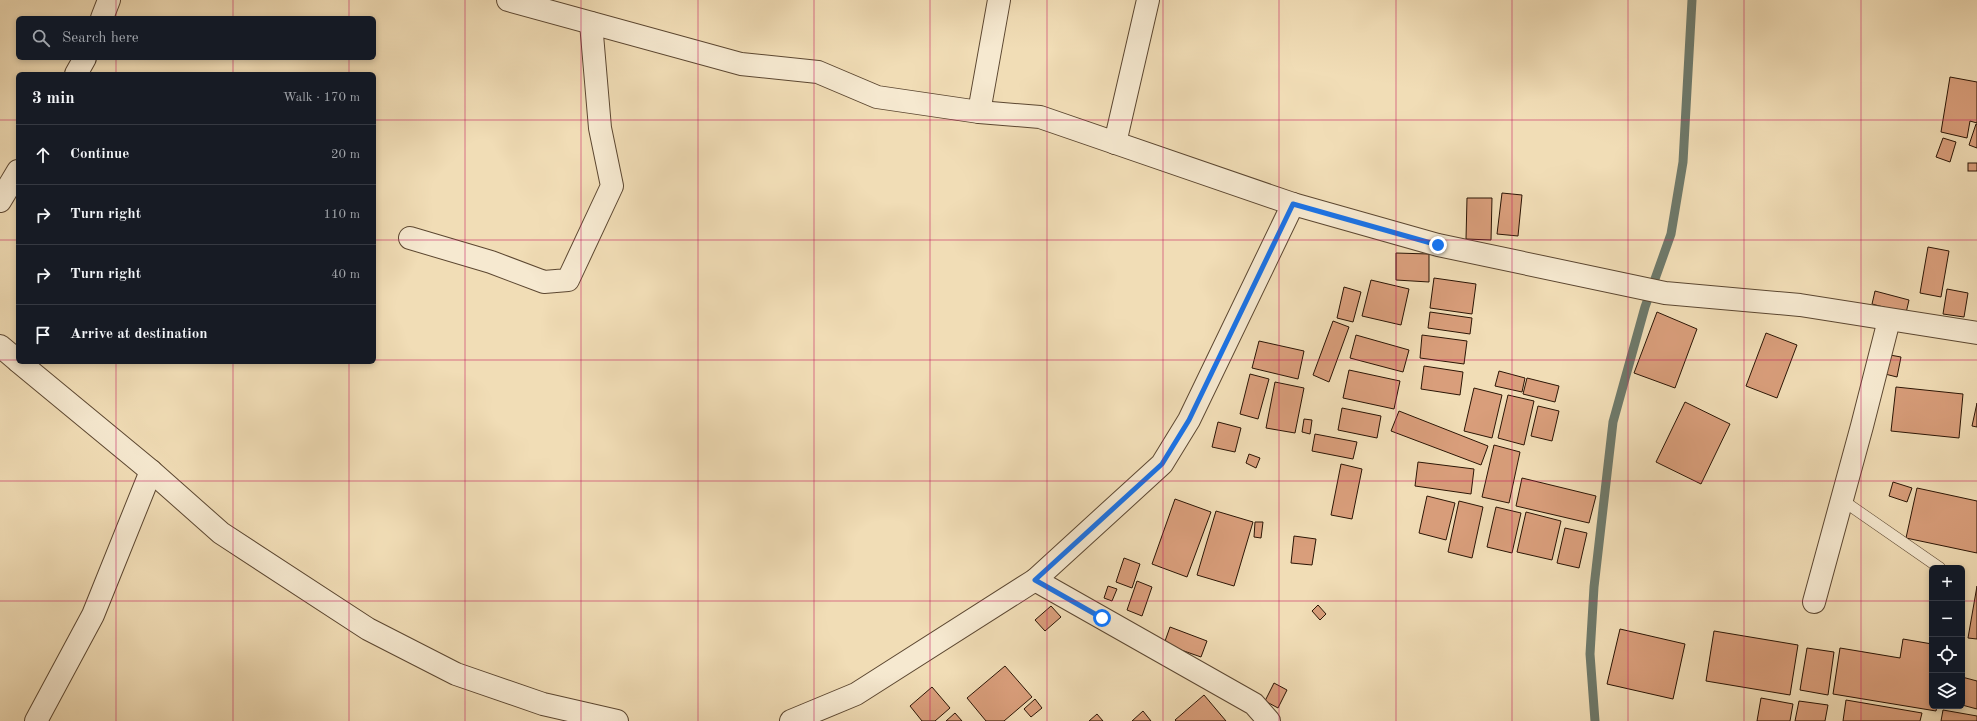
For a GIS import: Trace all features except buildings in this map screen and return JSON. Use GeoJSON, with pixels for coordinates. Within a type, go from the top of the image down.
{"type":"FeatureCollection","features":[{"type":"Feature","properties":{"kind":"street"},"geometry":{"type":"LineString","coordinates":[[103,16],[109,0]]}},
{"type":"Feature","properties":{"kind":"street"},"geometry":{"type":"LineString","coordinates":[[508,0],[741,64],[818,72],[877,97],[979,112],[1040,117],[1293,204],[1438,245],[1665,293],[1800,305],[1977,333]]}},
{"type":"Feature","properties":{"kind":"street"},"geometry":{"type":"LineString","coordinates":[[979,112],[999,0]]}},
{"type":"Feature","properties":{"kind":"street"},"geometry":{"type":"LineString","coordinates":[[1115,143],[1148,0]]}},
{"type":"Feature","properties":{"kind":"street"},"geometry":{"type":"LineString","coordinates":[[410,238],[491,262],[544,282],[568,280],[612,186],[600,128],[591,23]]}},
{"type":"Feature","properties":{"kind":"street"},"geometry":{"type":"LineString","coordinates":[[77,72],[84,60]]}},
{"type":"Feature","properties":{"kind":"street"},"geometry":{"type":"LineString","coordinates":[[0,201],[16,174]]}},
{"type":"Feature","properties":{"kind":"street"},"geometry":{"type":"LineString","coordinates":[[791,721],[856,694],[1035,580],[1162,464],[1189,420],[1293,204]]}},
{"type":"Feature","properties":{"kind":"street"},"geometry":{"type":"LineString","coordinates":[[1814,602],[1889,320]]}},
{"type":"Feature","properties":{"kind":"street"},"geometry":{"type":"LineString","coordinates":[[0,346],[16,359]]}},
{"type":"Feature","properties":{"kind":"street"},"geometry":{"type":"LineString","coordinates":[[23,364],[151,471],[222,534],[368,629],[456,674],[543,704],[617,721]]}},
{"type":"Feature","properties":{"kind":"street"},"geometry":{"type":"LineString","coordinates":[[36,721],[93,615],[151,471]]}},
{"type":"Feature","properties":{"kind":"street"},"geometry":{"type":"LineString","coordinates":[[1035,580],[1254,704],[1269,721]]}},
{"type":"Feature","properties":{"kind":"lane"},"geometry":{"type":"LineString","coordinates":[[1842,500],[1936,565]]}},
{"type":"Feature","properties":{"kind":"waterway"},"geometry":{"type":"LineString","coordinates":[[1595,721],[1590,654],[1594,587],[1613,422],[1645,307],[1671,234],[1683,162],[1692,0]]}},
{"type":"Feature","properties":{"kind":"route"},"geometry":{"type":"LineString","coordinates":[[1102,618],[1035,580],[1162,464],[1189,420],[1293,204],[1438,245]]}}]}
